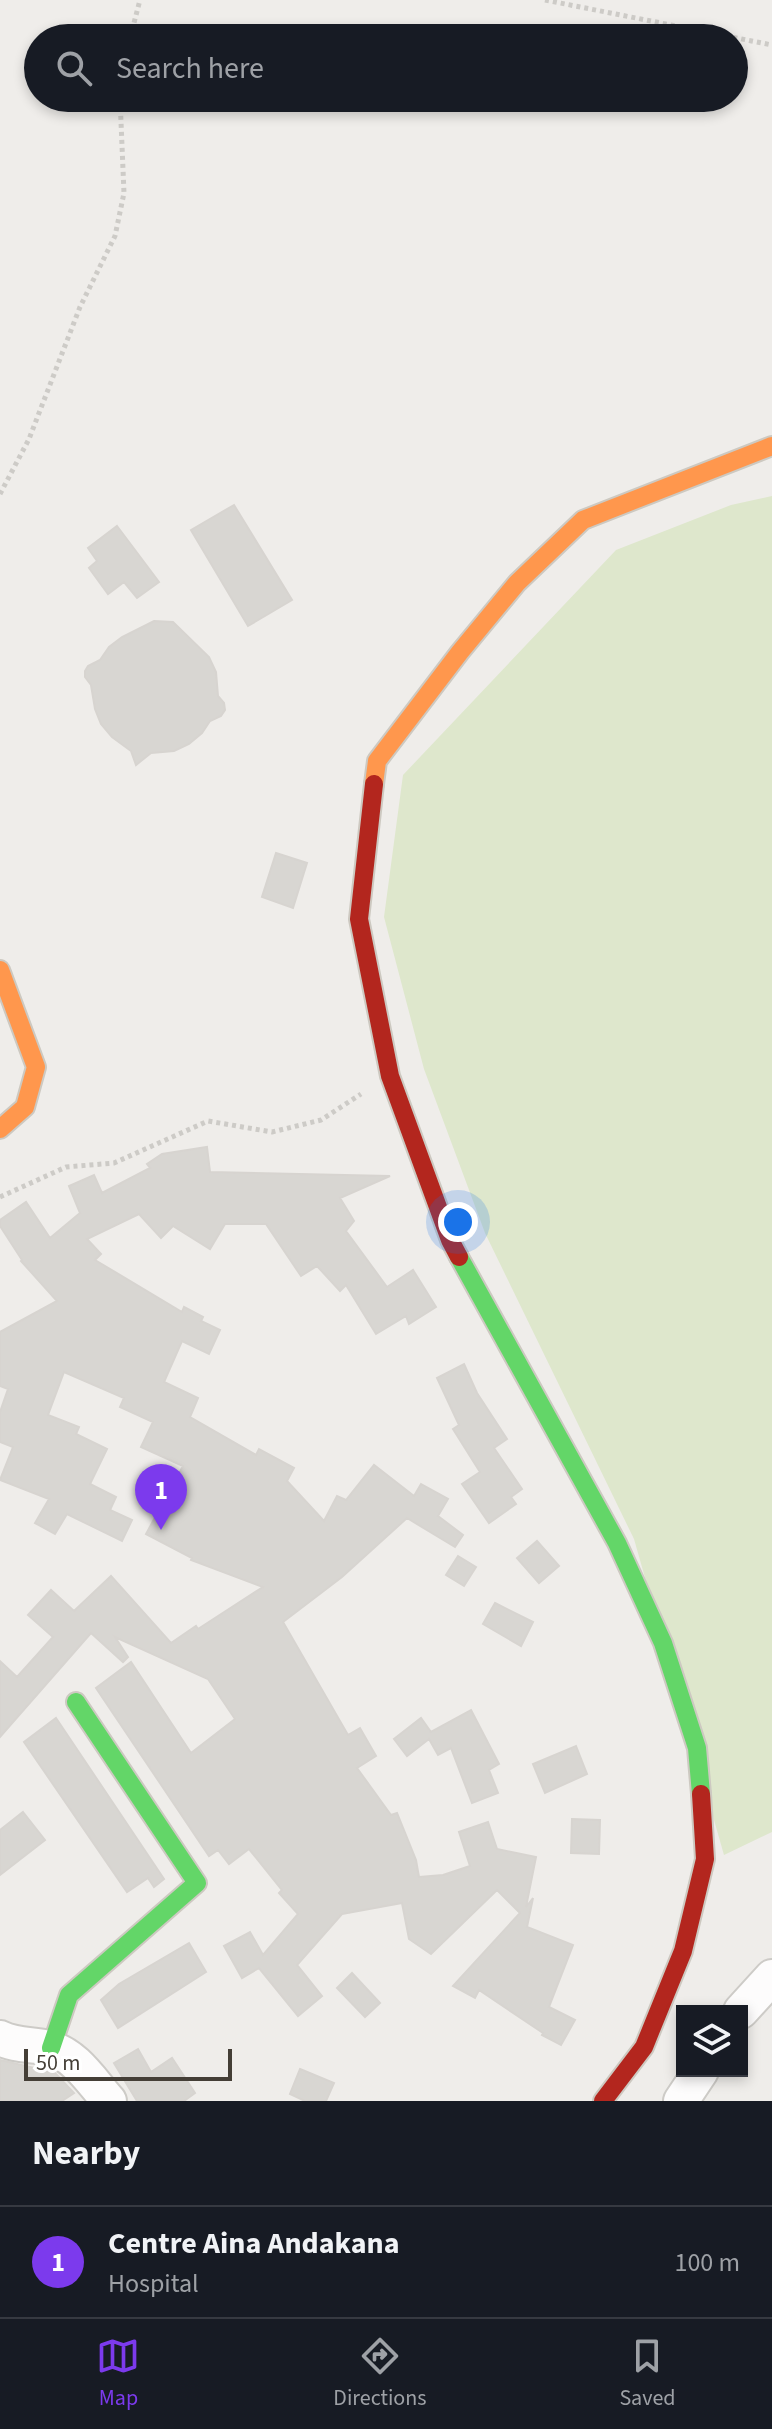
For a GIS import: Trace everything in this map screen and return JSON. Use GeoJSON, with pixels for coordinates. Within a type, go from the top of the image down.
{"type":"FeatureCollection","features":[{"type":"Feature","properties":{"kind":"main road"},"geometry":{"type":"LineString","coordinates":[[603,2101],[644,2047],[683,1951],[705,1859],[697,1748],[663,1643],[617,1543],[450,1240],[390,1076],[359,919],[377,761],[517,583],[583,520],[772,446]]}},
{"type":"Feature","properties":{"kind":"main road"},"geometry":{"type":"LineString","coordinates":[[0,970],[36,1067],[25,1107],[0,1129]]}},
{"type":"Feature","properties":{"kind":"main road"},"geometry":{"type":"LineString","coordinates":[[51,2048],[69,1995],[197,1883],[76,1702]]}},
{"type":"Feature","properties":{"kind":"street"},"geometry":{"type":"LineString","coordinates":[[746,2005],[772,1977]]}},
{"type":"Feature","properties":{"kind":"street"},"geometry":{"type":"LineString","coordinates":[[0,2038],[14,2045],[51,2048],[73,2060],[109,2101]]}},
{"type":"Feature","properties":{"kind":"street"},"geometry":{"type":"LineString","coordinates":[[681,2101],[697,2077]]}},
{"type":"Feature","properties":{"kind":"path"},"geometry":{"type":"LineString","coordinates":[[134,24],[140,0]]}},
{"type":"Feature","properties":{"kind":"path"},"geometry":{"type":"LineString","coordinates":[[545,0],[666,24]]}},
{"type":"Feature","properties":{"kind":"path"},"geometry":{"type":"LineString","coordinates":[[748,40],[772,45]]}},
{"type":"Feature","properties":{"kind":"path"},"geometry":{"type":"LineString","coordinates":[[0,494],[29,439],[80,307],[115,236],[124,193],[121,112]]}},
{"type":"Feature","properties":{"kind":"path"},"geometry":{"type":"LineString","coordinates":[[0,1197],[66,1167],[114,1163],[208,1121],[272,1132],[321,1120],[390,1076]]}},
{"type":"Feature","properties":{"kind":"green space"},"geometry":{"type":"Polygon","coordinates":[[[772,496],[772,1832],[724,1855],[634,1539],[485,1233],[424,1069],[384,917],[403,775],[616,550],[731,505],[772,496]]]}},
{"type":"Feature","properties":{"kind":"building"},"geometry":{"type":"Polygon","coordinates":[[[234,505],[292,600],[248,626],[191,530],[234,505]]]}},
{"type":"Feature","properties":{"kind":"building"},"geometry":{"type":"Polygon","coordinates":[[[117,526],[159,582],[137,598],[124,582],[108,594],[89,568],[97,561],[88,548],[117,526]]]}},
{"type":"Feature","properties":{"kind":"building"},"geometry":{"type":"Polygon","coordinates":[[[154,621],[173,622],[209,657],[216,672],[218,696],[225,710],[189,744],[174,751],[151,753],[136,765],[131,751],[101,724],[85,671],[122,637],[154,621]]]}},
{"type":"Feature","properties":{"kind":"building"},"geometry":{"type":"Polygon","coordinates":[[[276,853],[307,863],[293,908],[262,897],[276,853]]]}},
{"type":"Feature","properties":{"kind":"building"},"geometry":{"type":"Polygon","coordinates":[[[207,1147],[210,1172],[390,1176],[340,1198],[354,1221],[346,1231],[387,1287],[413,1270],[436,1307],[409,1324],[406,1316],[376,1334],[346,1285],[340,1291],[317,1266],[301,1276],[266,1224],[225,1224],[210,1249],[173,1226],[161,1238],[139,1214],[87,1239],[101,1254],[95,1260],[182,1312],[184,1307],[203,1317],[201,1321],[220,1330],[209,1354],[182,1341],[164,1382],[198,1398],[190,1417],[256,1455],[259,1449],[294,1468],[287,1481],[324,1521],[337,1496],[346,1500],[374,1465],[414,1496],[421,1484],[448,1499],[438,1516],[463,1535],[455,1547],[407,1518],[342,1577],[283,1622],[348,1735],[360,1728],[376,1756],[357,1768],[391,1815],[397,1813],[416,1860],[419,1877],[443,1875],[470,1866],[459,1832],[488,1822],[497,1849],[536,1857],[526,1907],[533,1898],[527,1927],[573,1945],[549,2007],[575,2020],[561,2045],[479,1990],[475,1998],[453,1986],[520,1913],[497,1890],[431,1954],[409,1939],[402,1903],[342,1914],[297,1965],[322,1996],[298,2016],[259,1968],[242,1978],[224,1946],[250,1932],[263,1955],[298,1914],[279,1893],[282,1890],[249,1849],[229,1864],[218,1850],[209,1856],[96,1688],[131,1662],[191,1753],[235,1719],[208,1679],[115,1637],[128,1657],[123,1662],[91,1633],[0,1737],[0,1661],[17,1677],[53,1637],[28,1615],[51,1590],[74,1611],[111,1576],[171,1643],[263,1587],[191,1560],[146,1534],[183,1466],[141,1447],[153,1422],[120,1407],[124,1398],[64,1372],[48,1415],[79,1427],[76,1434],[107,1449],[90,1484],[116,1497],[110,1510],[132,1520],[122,1541],[67,1514],[55,1534],[35,1523],[49,1499],[0,1480],[13,1447],[0,1442],[0,1412],[8,1389],[0,1386],[0,1332],[57,1301],[21,1261],[0,1226],[0,1220],[26,1202],[50,1238],[80,1213],[69,1186],[94,1175],[102,1193],[150,1168],[147,1164],[162,1154],[207,1147]]]}},
{"type":"Feature","properties":{"kind":"building"},"geometry":{"type":"Polygon","coordinates":[[[464,1364],[477,1393],[507,1439],[494,1448],[522,1489],[511,1497],[516,1504],[489,1523],[462,1484],[480,1472],[453,1429],[459,1425],[437,1378],[464,1364]]]}},
{"type":"Feature","properties":{"kind":"building"},"geometry":{"type":"Polygon","coordinates":[[[537,1541],[559,1566],[539,1583],[517,1558],[537,1541]]]}},
{"type":"Feature","properties":{"kind":"building"},"geometry":{"type":"Polygon","coordinates":[[[458,1556],[476,1567],[464,1586],[446,1575],[458,1556]]]}},
{"type":"Feature","properties":{"kind":"building"},"geometry":{"type":"Polygon","coordinates":[[[495,1603],[533,1622],[521,1646],[483,1624],[495,1603]]]}},
{"type":"Feature","properties":{"kind":"building"},"geometry":{"type":"Polygon","coordinates":[[[471,1710],[499,1764],[489,1770],[498,1793],[472,1803],[451,1748],[438,1755],[429,1739],[407,1756],[394,1739],[421,1718],[431,1732],[471,1710]]]}},
{"type":"Feature","properties":{"kind":"building"},"geometry":{"type":"Polygon","coordinates":[[[56,1718],[164,1879],[154,1887],[148,1878],[127,1892],[24,1742],[56,1718]]]}},
{"type":"Feature","properties":{"kind":"building"},"geometry":{"type":"Polygon","coordinates":[[[576,1746],[587,1774],[545,1793],[533,1764],[576,1746]]]}},
{"type":"Feature","properties":{"kind":"building"},"geometry":{"type":"Polygon","coordinates":[[[23,1812],[45,1840],[0,1875],[0,1830],[23,1812]]]}},
{"type":"Feature","properties":{"kind":"building"},"geometry":{"type":"Polygon","coordinates":[[[572,1819],[600,1820],[599,1854],[571,1853],[572,1819]]]}},
{"type":"Feature","properties":{"kind":"building"},"geometry":{"type":"Polygon","coordinates":[[[189,1943],[206,1972],[118,2028],[101,2000],[119,1984],[189,1943]]]}},
{"type":"Feature","properties":{"kind":"building"},"geometry":{"type":"Polygon","coordinates":[[[352,1973],[380,2003],[365,2017],[337,1988],[352,1973]]]}},
{"type":"Feature","properties":{"kind":"building"},"geometry":{"type":"Polygon","coordinates":[[[138,2049],[151,2072],[172,2058],[195,2093],[184,2101],[137,2101],[114,2063],[138,2049]]]}},
{"type":"Feature","properties":{"kind":"building"},"geometry":{"type":"Polygon","coordinates":[[[0,2060],[55,2073],[74,2093],[62,2101],[0,2101],[0,2060]]]}},
{"type":"Feature","properties":{"kind":"building"},"geometry":{"type":"Polygon","coordinates":[[[300,2069],[334,2083],[326,2101],[305,2101],[290,2094],[300,2069]]]}},
{"type":"Feature","properties":{"kind":"traffic: fast"},"geometry":{"type":"LineString","coordinates":[[459,1257],[617,1543],[663,1643],[697,1748],[701,1794]]}},
{"type":"Feature","properties":{"kind":"traffic: fast"},"geometry":{"type":"LineString","coordinates":[[51,2048],[69,1995],[197,1883],[76,1702]]}},
{"type":"Feature","properties":{"kind":"traffic: slow"},"geometry":{"type":"LineString","coordinates":[[374,784],[377,761],[460,652],[517,583],[583,520],[772,446]]}},
{"type":"Feature","properties":{"kind":"traffic: slow"},"geometry":{"type":"LineString","coordinates":[[0,970],[36,1067],[25,1107],[0,1129]]}},
{"type":"Feature","properties":{"kind":"traffic: jam"},"geometry":{"type":"LineString","coordinates":[[374,784],[359,919],[390,1076],[459,1257]]}},
{"type":"Feature","properties":{"kind":"traffic: jam"},"geometry":{"type":"LineString","coordinates":[[603,2101],[644,2047],[683,1951],[705,1859],[701,1794]]}},
{"type":"Feature","properties":{"kind":"place","name":"Centre Aina Andakana"},"geometry":{"type":"Point","coordinates":[161,1530]}}]}
